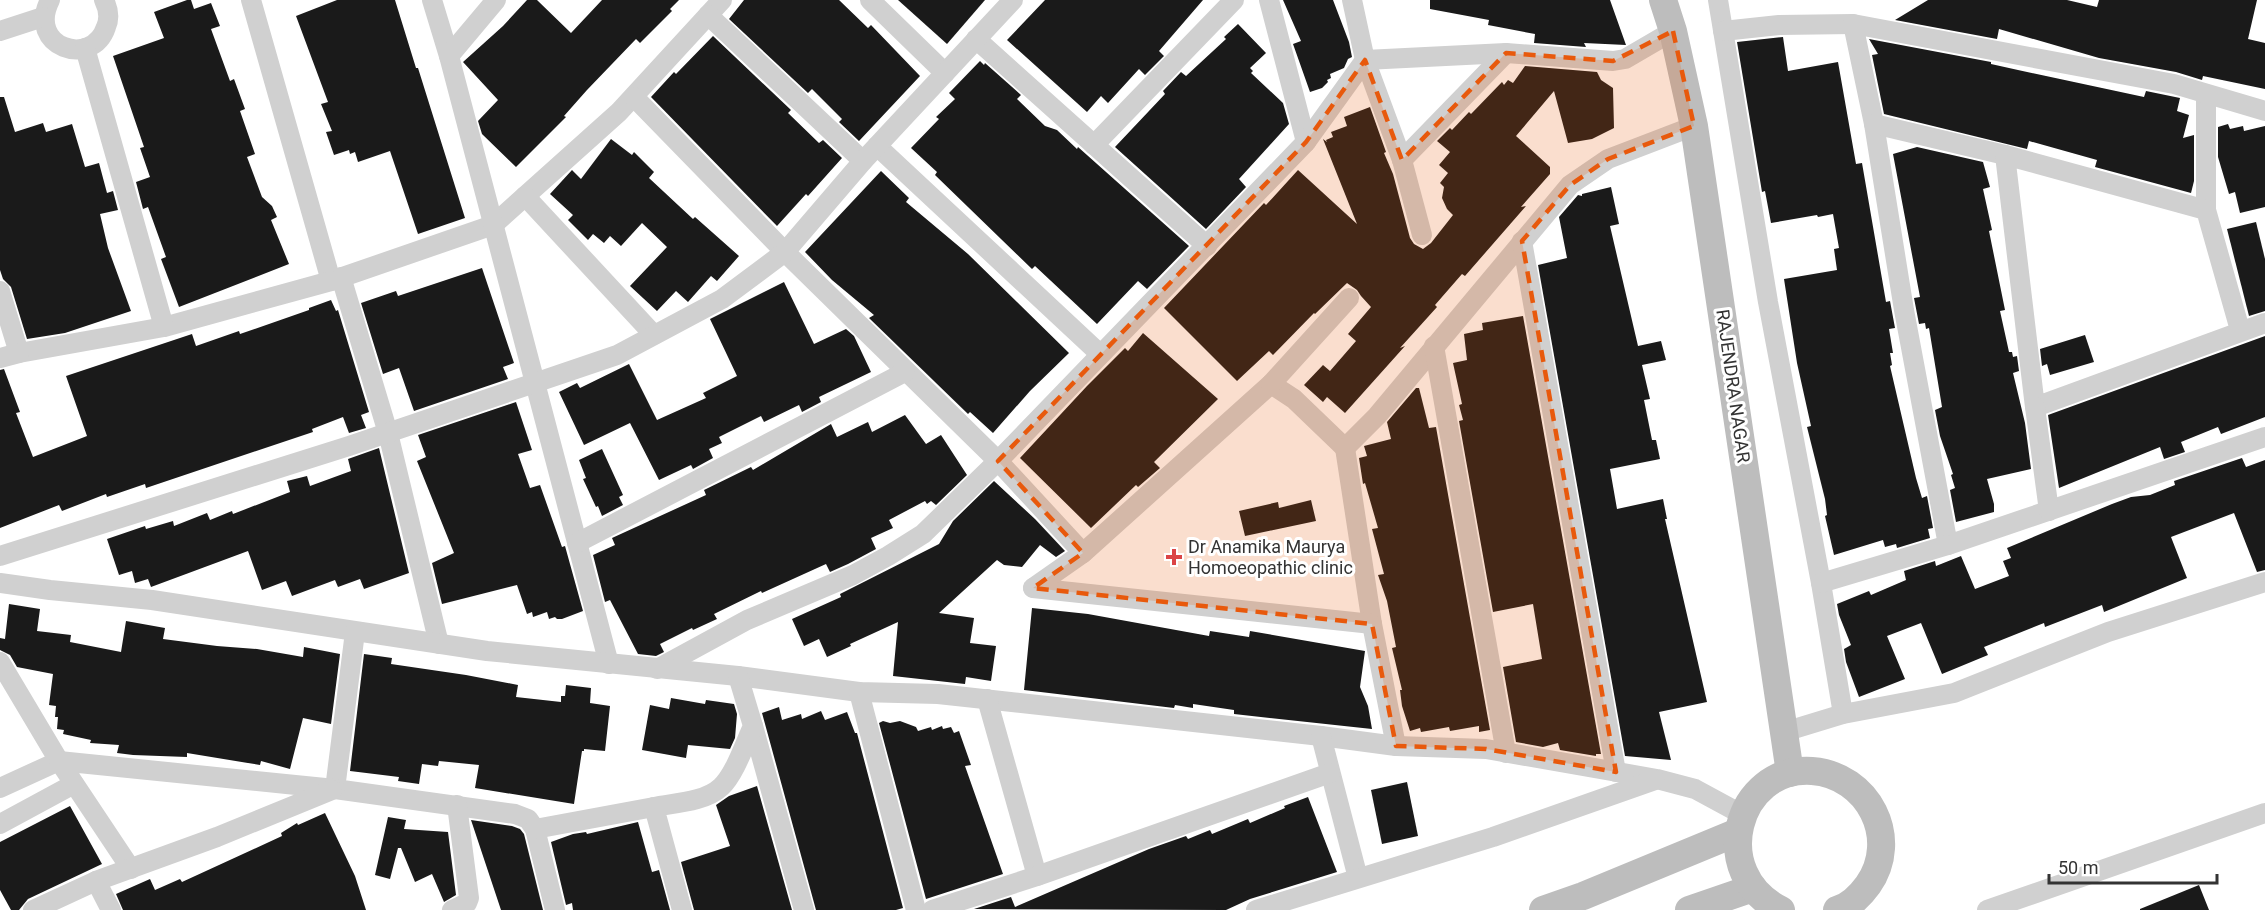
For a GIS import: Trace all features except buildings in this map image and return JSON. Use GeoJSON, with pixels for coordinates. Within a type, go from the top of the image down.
{"type":"FeatureCollection","features":[{"type":"Feature","properties":{"kind":"street"},"geometry":{"type":"LineString","coordinates":[[251,0],[336,279],[388,433],[439,644]]}},
{"type":"Feature","properties":{"kind":"street"},"geometry":{"type":"LineString","coordinates":[[432,0],[609,664]]}},
{"type":"Feature","properties":{"kind":"street"},"geometry":{"type":"LineString","coordinates":[[448,56],[496,0]]}},
{"type":"Feature","properties":{"kind":"street"},"geometry":{"type":"LineString","coordinates":[[0,291],[9,355],[164,327],[336,279],[493,225],[634,98],[723,0]]}},
{"type":"Feature","properties":{"kind":"street"},"geometry":{"type":"LineString","coordinates":[[870,0],[945,73]]}},
{"type":"Feature","properties":{"kind":"street"},"geometry":{"type":"LineString","coordinates":[[0,556],[388,433],[617,355],[722,299],[784,252],[863,161],[1013,0]]}},
{"type":"Feature","properties":{"kind":"street"},"geometry":{"type":"LineString","coordinates":[[1094,145],[1234,0]]}},
{"type":"Feature","properties":{"kind":"street"},"geometry":{"type":"LineString","coordinates":[[1269,0],[1306,142]]}},
{"type":"Feature","properties":{"kind":"street"},"geometry":{"type":"LineString","coordinates":[[1352,0],[1365,60],[1402,160],[1422,236]]}},
{"type":"Feature","properties":{"kind":"street","name":"RAJENDRA NAGAR"},"geometry":{"type":"LineString","coordinates":[[1663,0],[1673,31],[1694,126],[1791,773]]}},
{"type":"Feature","properties":{"kind":"street"},"geometry":{"type":"LineString","coordinates":[[1718,0],[1768,302],[1821,583],[1843,714]]}},
{"type":"Feature","properties":{"kind":"street"},"geometry":{"type":"LineString","coordinates":[[0,31],[47,9],[47,32],[54,41],[74,50],[85,48],[95,43],[103,35],[108,25],[108,1]]}},
{"type":"Feature","properties":{"kind":"street"},"geometry":{"type":"LineString","coordinates":[[708,15],[863,161]]}},
{"type":"Feature","properties":{"kind":"street"},"geometry":{"type":"LineString","coordinates":[[1723,31],[1779,25],[1853,24],[2174,84],[2265,111]]}},
{"type":"Feature","properties":{"kind":"street"},"geometry":{"type":"LineString","coordinates":[[1853,24],[1874,124],[1904,310],[1948,545]]}},
{"type":"Feature","properties":{"kind":"street"},"geometry":{"type":"LineString","coordinates":[[1365,60],[1506,53],[1613,61],[1625,59],[1673,31]]}},
{"type":"Feature","properties":{"kind":"street"},"geometry":{"type":"LineString","coordinates":[[976,39],[1207,246]]}},
{"type":"Feature","properties":{"kind":"street"},"geometry":{"type":"LineString","coordinates":[[85,48],[164,327]]}},
{"type":"Feature","properties":{"kind":"street"},"geometry":{"type":"LineString","coordinates":[[1402,160],[1506,53]]}},
{"type":"Feature","properties":{"kind":"street"},"geometry":{"type":"LineString","coordinates":[[657,669],[747,620],[853,575],[923,534],[998,460],[1306,142],[1365,60]]}},
{"type":"Feature","properties":{"kind":"street"},"geometry":{"type":"LineString","coordinates":[[2206,94],[2206,210],[2240,330]]}},
{"type":"Feature","properties":{"kind":"street"},"geometry":{"type":"LineString","coordinates":[[634,98],[784,252],[998,460],[1083,553]]}},
{"type":"Feature","properties":{"kind":"street"},"geometry":{"type":"LineString","coordinates":[[1874,124],[2005,155],[2206,210]]}},
{"type":"Feature","properties":{"kind":"street"},"geometry":{"type":"LineString","coordinates":[[1345,448],[1377,417],[1570,185],[1608,159],[1694,126]]}},
{"type":"Feature","properties":{"kind":"street"},"geometry":{"type":"LineString","coordinates":[[877,146],[1100,354]]}},
{"type":"Feature","properties":{"kind":"street"},"geometry":{"type":"LineString","coordinates":[[2005,155],[2049,511]]}},
{"type":"Feature","properties":{"kind":"street"},"geometry":{"type":"LineString","coordinates":[[525,196],[654,335]]}},
{"type":"Feature","properties":{"kind":"street"},"geometry":{"type":"LineString","coordinates":[[1522,241],[1616,772]]}},
{"type":"Feature","properties":{"kind":"street"},"geometry":{"type":"LineString","coordinates":[[1349,298],[1270,384],[1083,553],[1033,588],[1372,624]]}},
{"type":"Feature","properties":{"kind":"street"},"geometry":{"type":"LineString","coordinates":[[2035,407],[2240,330],[2265,323]]}},
{"type":"Feature","properties":{"kind":"street"},"geometry":{"type":"LineString","coordinates":[[1434,346],[1506,753]]}},
{"type":"Feature","properties":{"kind":"street"},"geometry":{"type":"LineString","coordinates":[[577,543],[905,372]]}},
{"type":"Feature","properties":{"kind":"street"},"geometry":{"type":"LineString","coordinates":[[1270,384],[1294,399],[1345,448],[1372,624],[1396,746]]}},
{"type":"Feature","properties":{"kind":"street"},"geometry":{"type":"LineString","coordinates":[[1821,583],[1948,545],[2265,437]]}},
{"type":"Feature","properties":{"kind":"street"},"geometry":{"type":"LineString","coordinates":[[1784,732],[1843,714],[1954,693],[2108,632],[2265,582]]}},
{"type":"Feature","properties":{"kind":"street"},"geometry":{"type":"LineString","coordinates":[[0,583],[152,600],[439,644],[609,664],[738,676],[860,692],[938,694],[987,699],[1396,746],[1486,749],[1657,779],[1695,789],[1741,823]]}},
{"type":"Feature","properties":{"kind":"street"},"geometry":{"type":"LineString","coordinates":[[335,789],[355,632]]}},
{"type":"Feature","properties":{"kind":"street"},"geometry":{"type":"LineString","coordinates":[[0,662],[58,761],[131,869]]}},
{"type":"Feature","properties":{"kind":"street"},"geometry":{"type":"LineString","coordinates":[[738,676],[804,910]]}},
{"type":"Feature","properties":{"kind":"street"},"geometry":{"type":"LineString","coordinates":[[860,692],[916,910]]}},
{"type":"Feature","properties":{"kind":"street"},"geometry":{"type":"LineString","coordinates":[[987,699],[1037,876]]}},
{"type":"Feature","properties":{"kind":"street"},"geometry":{"type":"LineString","coordinates":[[536,829],[706,796],[720,788],[728,778],[753,726]]}},
{"type":"Feature","properties":{"kind":"street"},"geometry":{"type":"LineString","coordinates":[[1321,736],[1358,878]]}},
{"type":"Feature","properties":{"kind":"street"},"geometry":{"type":"LineString","coordinates":[[0,788],[58,761],[335,789],[515,814],[528,819],[536,829],[555,910]]}},
{"type":"Feature","properties":{"kind":"street"},"geometry":{"type":"LineString","coordinates":[[1781,910],[1762,898],[1753,888],[1740,862],[1741,823],[1754,796],[1771,782],[1791,773],[1810,771],[1830,774],[1848,782],[1863,795],[1874,812],[1881,832],[1881,854],[1874,876],[1861,894],[1842,909]]}},
{"type":"Feature","properties":{"kind":"street"},"geometry":{"type":"LineString","coordinates":[[932,910],[1037,876],[1330,773]]}},
{"type":"Feature","properties":{"kind":"street"},"geometry":{"type":"LineString","coordinates":[[1256,910],[1493,837],[1657,779]]}},
{"type":"Feature","properties":{"kind":"street"},"geometry":{"type":"LineString","coordinates":[[0,824],[74,784]]}},
{"type":"Feature","properties":{"kind":"street"},"geometry":{"type":"LineString","coordinates":[[33,910],[96,881],[217,837],[335,789]]}},
{"type":"Feature","properties":{"kind":"street"},"geometry":{"type":"LineString","coordinates":[[452,910],[467,903],[469,898],[457,805]]}},
{"type":"Feature","properties":{"kind":"street"},"geometry":{"type":"LineString","coordinates":[[654,807],[682,910]]}},
{"type":"Feature","properties":{"kind":"street"},"geometry":{"type":"LineString","coordinates":[[1987,910],[2265,813]]}},
{"type":"Feature","properties":{"kind":"street"},"geometry":{"type":"LineString","coordinates":[[1543,910],[1583,896],[1741,823]]}},
{"type":"Feature","properties":{"kind":"street"},"geometry":{"type":"LineString","coordinates":[[96,881],[111,910]]}},
{"type":"Feature","properties":{"kind":"street"},"geometry":{"type":"LineString","coordinates":[[1689,910],[1753,888]]}},
{"type":"Feature","properties":{"kind":"highlighted area"},"geometry":{"type":"Polygon","coordinates":[[[1673,31],[1694,126],[1608,159],[1570,185],[1522,241],[1616,772],[1486,749],[1396,746],[1372,624],[1033,588],[1083,553],[998,461],[1306,142],[1365,60],[1402,160],[1506,53],[1613,61],[1673,31]]]}},
{"type":"Feature","properties":{"kind":"place","name":"Dr Anamika Maurya Homoeopathic clinic"},"geometry":{"type":"Point","coordinates":[1174,557]}}]}
